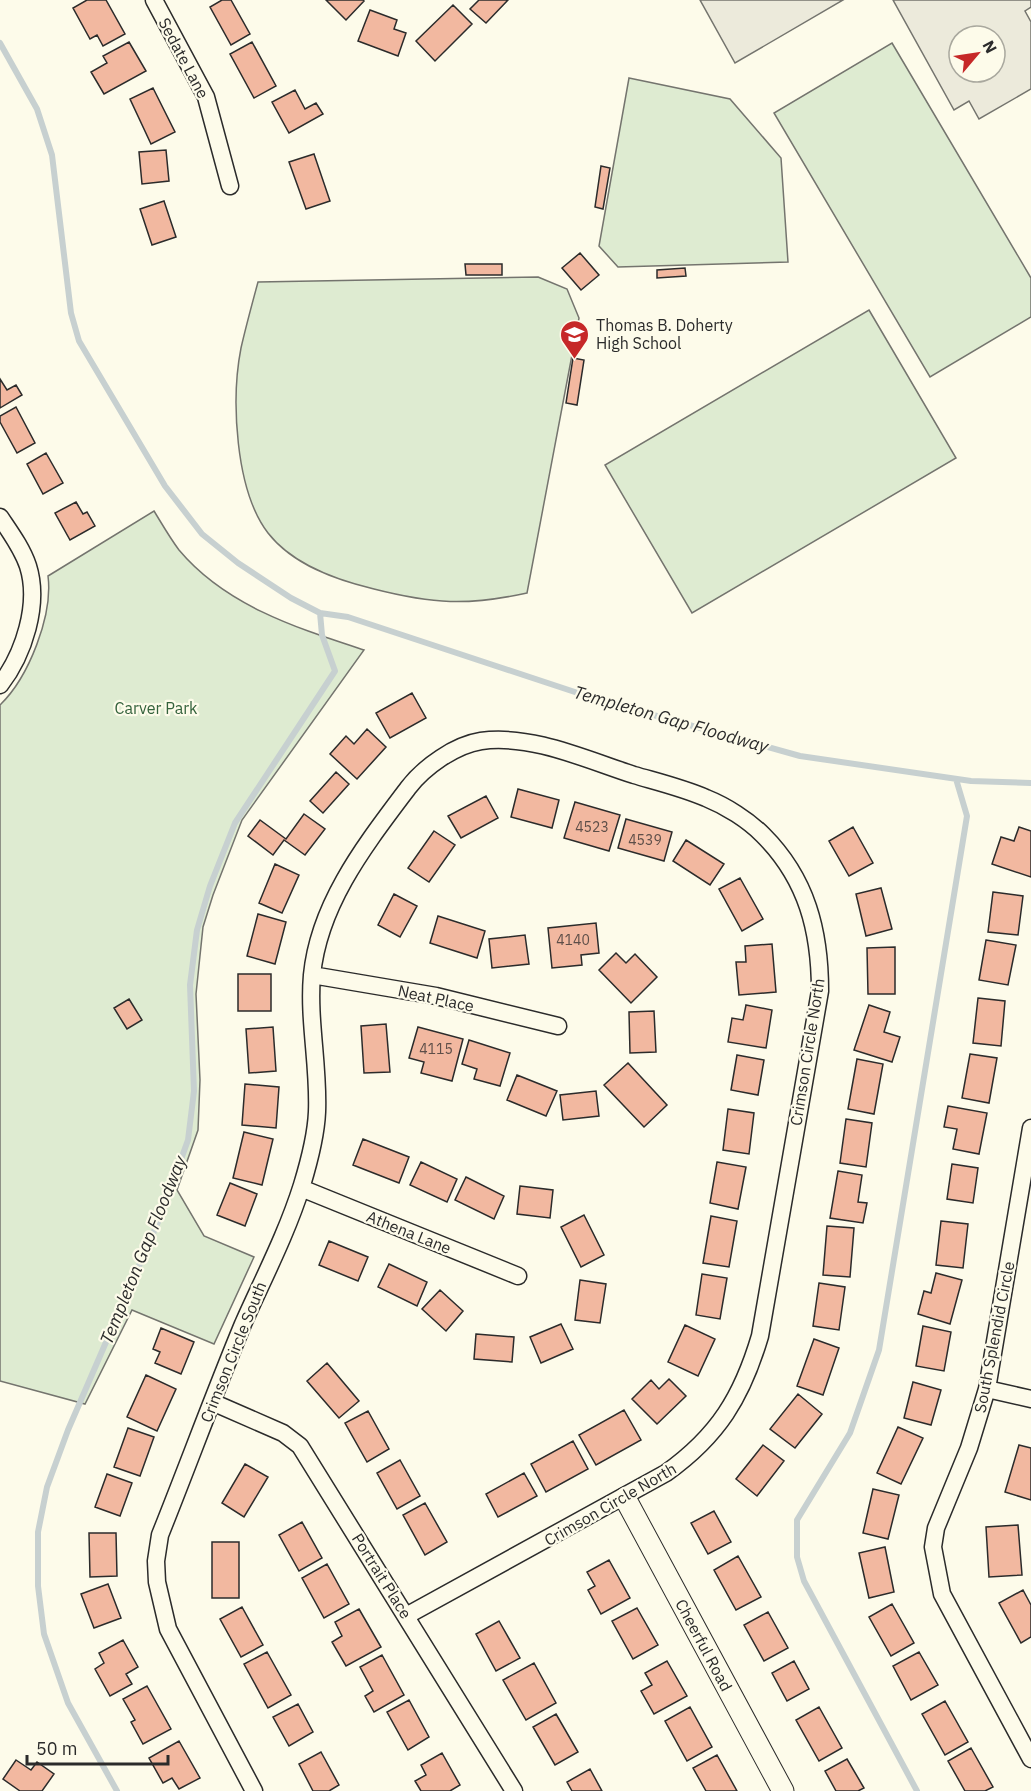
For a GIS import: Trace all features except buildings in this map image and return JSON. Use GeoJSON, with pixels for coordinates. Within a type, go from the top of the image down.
{"type":"FeatureCollection","features":[{"type":"Feature","properties":{"kind":"street","name":"Sedate Lane"},"geometry":{"type":"LineString","coordinates":[[154,0],[206,97],[230,186]]}},
{"type":"Feature","properties":{"kind":"street"},"geometry":{"type":"LineString","coordinates":[[0,517],[27,563],[31,575],[32,598],[23,643],[9,673],[0,685]]}},
{"type":"Feature","properties":{"kind":"street","name":"Crimson Circle North"},"geometry":{"type":"LineString","coordinates":[[335,896],[351,867],[411,784],[431,765],[453,751],[479,741],[507,741],[543,747],[706,798],[734,812],[762,834],[783,857],[801,886],[815,927],[820,955],[820,991],[760,1336],[751,1368],[737,1396],[710,1437],[666,1473],[625,1498],[406,1616]]}},
{"type":"Feature","properties":{"kind":"street","name":"Crimson Circle South"},"geometry":{"type":"LineString","coordinates":[[254,1791],[176,1649],[161,1607],[156,1561],[160,1535],[212,1402],[301,1188],[315,1131],[317,1109],[311,1013],[312,975],[316,950],[335,896]]}},
{"type":"Feature","properties":{"kind":"street","name":"Neat Place"},"geometry":{"type":"LineString","coordinates":[[312,975],[436,996],[558,1026]]}},
{"type":"Feature","properties":{"kind":"street","name":"South Splendid Circle"},"geometry":{"type":"LineString","coordinates":[[1031,1134],[987,1389],[969,1448],[936,1528],[933,1546],[942,1594],[1031,1759]]}},
{"type":"Feature","properties":{"kind":"street","name":"Athena Lane"},"geometry":{"type":"LineString","coordinates":[[301,1188],[518,1275]]}},
{"type":"Feature","properties":{"kind":"street"},"geometry":{"type":"LineString","coordinates":[[987,1389],[1031,1399]]}},
{"type":"Feature","properties":{"kind":"street","name":"Portrait Place"},"geometry":{"type":"LineString","coordinates":[[212,1402],[283,1433],[300,1446],[514,1791]]}},
{"type":"Feature","properties":{"kind":"street","name":"Cheerful Road"},"geometry":{"type":"LineString","coordinates":[[625,1498],[783,1791]]}},
{"type":"Feature","properties":{"kind":"green space"},"geometry":{"type":"Polygon","coordinates":[[[892,43],[1031,278],[1031,317],[930,377],[774,113],[892,43]]]}},
{"type":"Feature","properties":{"kind":"green space"},"geometry":{"type":"Polygon","coordinates":[[[629,78],[730,99],[781,158],[788,262],[618,267],[599,246],[629,78]]]}},
{"type":"Feature","properties":{"kind":"green space"},"geometry":{"type":"Polygon","coordinates":[[[538,277],[567,289],[579,318],[527,593],[468,601],[414,598],[330,576],[290,554],[278,544],[257,515],[248,493],[242,469],[236,418],[236,392],[241,348],[258,282],[538,277]]]}},
{"type":"Feature","properties":{"kind":"green space"},"geometry":{"type":"Polygon","coordinates":[[[869,310],[956,458],[692,613],[605,465],[869,310]]]}},
{"type":"Feature","properties":{"kind":"green space","name":"Carver Park"},"geometry":{"type":"Polygon","coordinates":[[[154,511],[179,550],[218,586],[264,613],[364,650],[242,820],[203,927],[196,994],[200,1080],[198,1130],[177,1190],[204,1236],[254,1257],[214,1344],[132,1310],[85,1404],[0,1381],[0,705],[20,679],[37,645],[47,609],[48,576],[154,511]]]}},
{"type":"Feature","properties":{"kind":"shaded area"},"geometry":{"type":"Polygon","coordinates":[[[700,0],[843,0],[735,63],[700,0]]]}},
{"type":"Feature","properties":{"kind":"shaded area"},"geometry":{"type":"Polygon","coordinates":[[[893,0],[1031,0],[1031,7],[1025,11],[1031,22],[1031,89],[979,119],[969,101],[954,110],[893,0]]]}},
{"type":"Feature","properties":{"kind":"waterway","name":"Templeton Gap Floodway"},"geometry":{"type":"LineString","coordinates":[[0,43],[37,109],[52,155],[71,313],[79,341],[165,486],[202,534],[238,563],[291,598],[320,613],[348,617],[596,699],[800,756],[971,781],[1031,783]]}},
{"type":"Feature","properties":{"kind":"waterway","name":"Templeton Gap Floodway"},"geometry":{"type":"LineString","coordinates":[[117,1791],[68,1703],[44,1634],[38,1586],[38,1532],[47,1487],[68,1430],[161,1215],[188,1140],[194,1091],[190,985],[197,930],[210,886],[235,823],[335,671],[322,635],[320,613]]}},
{"type":"Feature","properties":{"kind":"waterway"},"geometry":{"type":"LineString","coordinates":[[917,1791],[804,1581],[797,1557],[797,1520],[850,1433],[879,1350],[967,816],[956,779]]}},
{"type":"Feature","properties":{"kind":"place","name":"Thomas B. Doherty High School"},"geometry":{"type":"Point","coordinates":[575,360]}}]}
